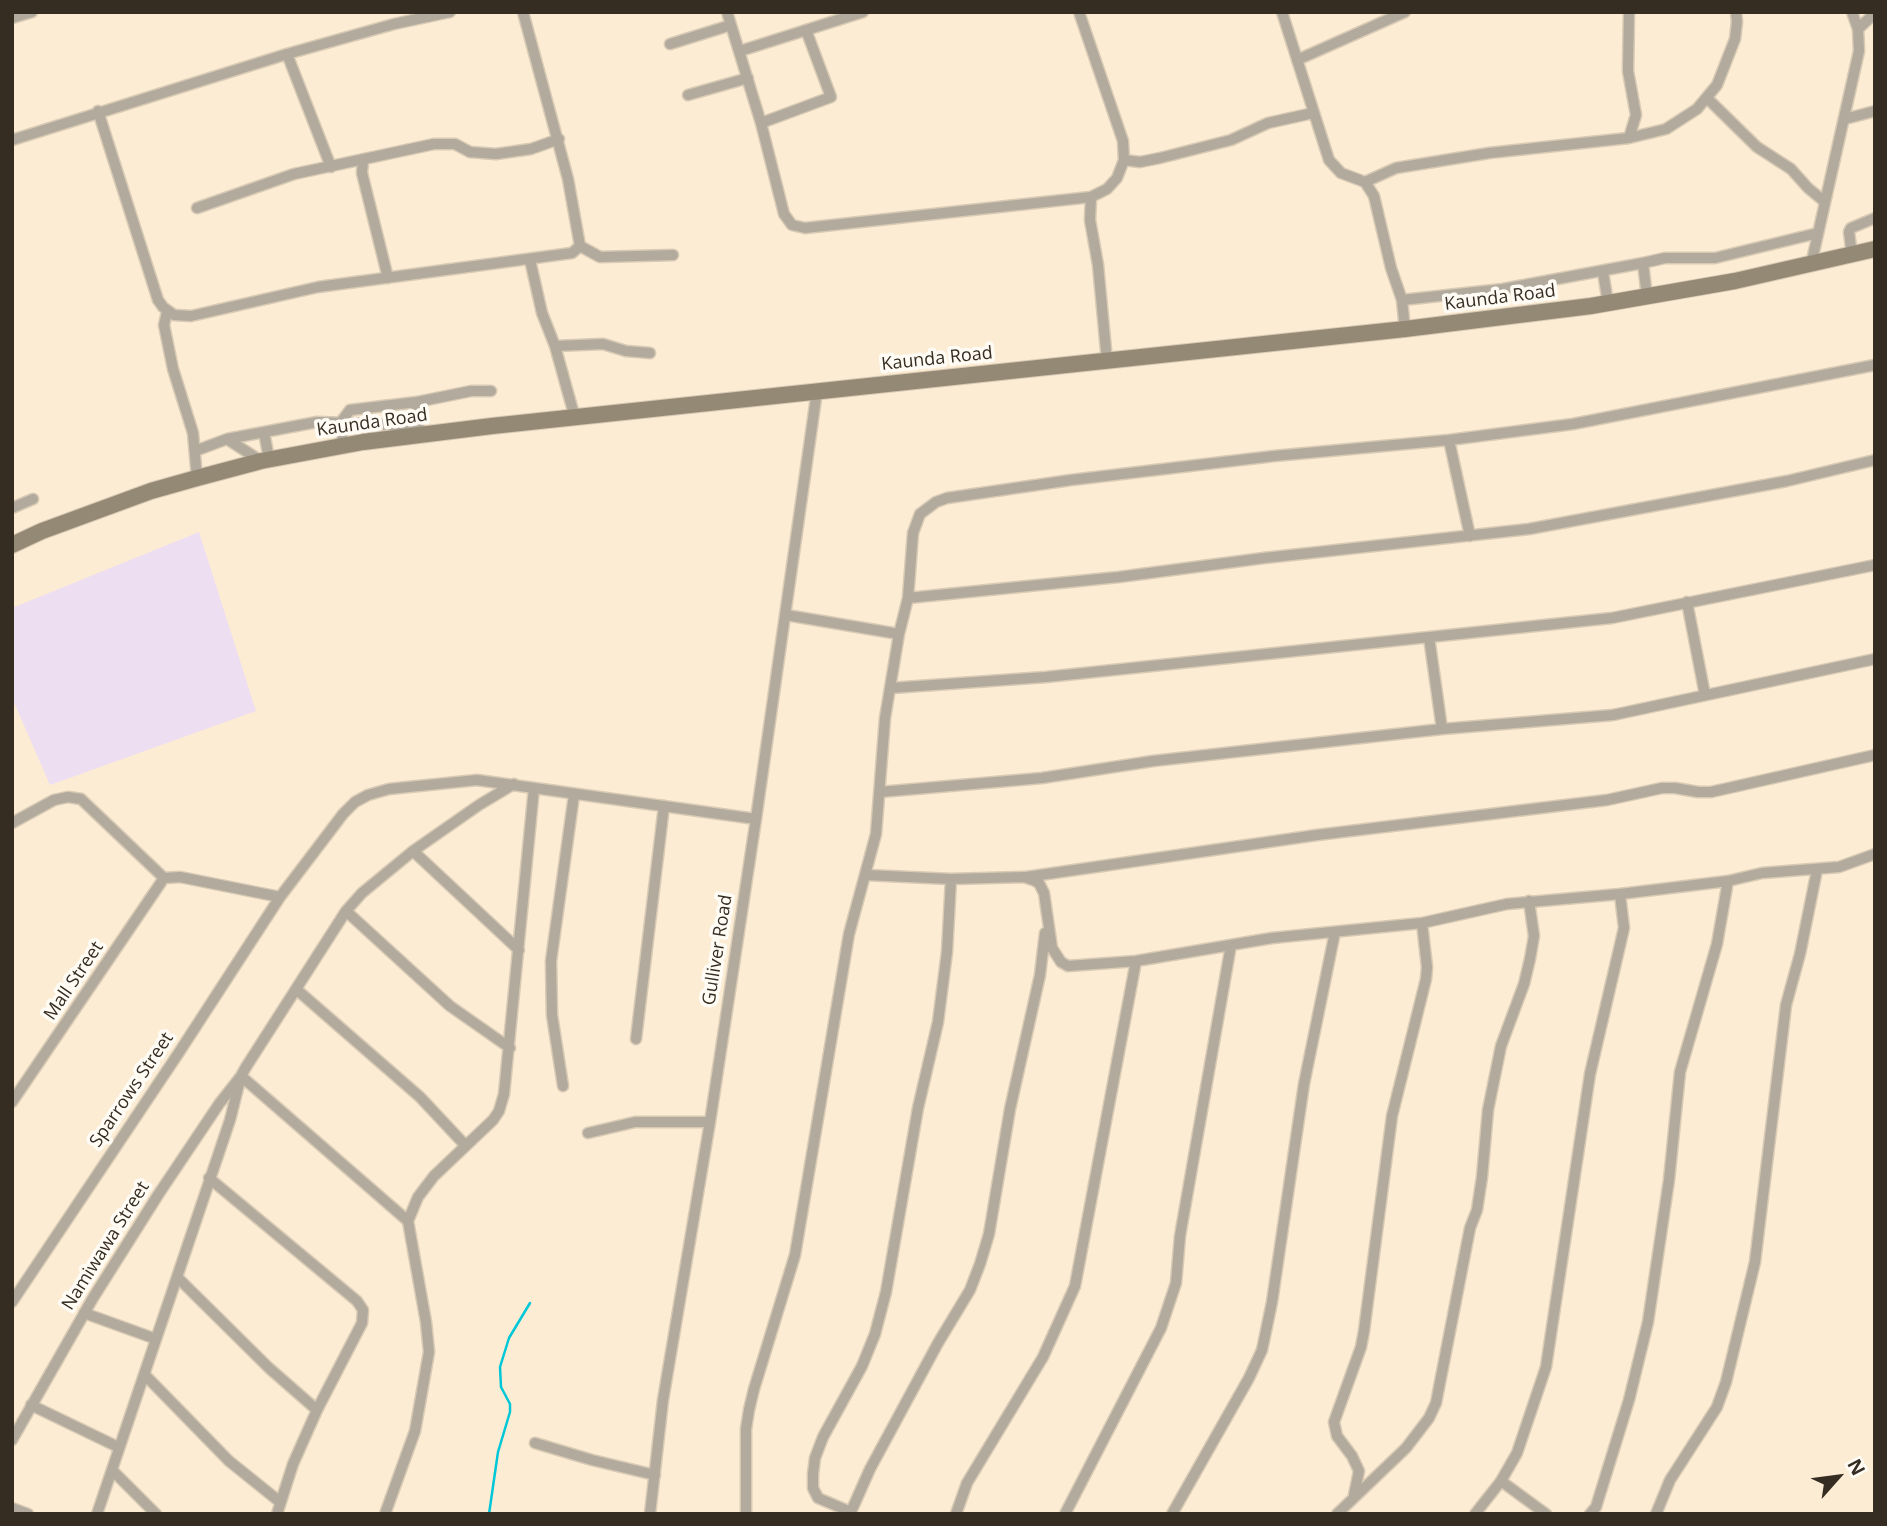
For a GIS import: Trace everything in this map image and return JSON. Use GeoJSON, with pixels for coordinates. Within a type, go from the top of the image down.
{"type":"FeatureCollection","features":[{"type":"Feature","properties":{"kind":"main road","name":"Kaunda Road"},"geometry":{"type":"LineString","coordinates":[[12,545],[42,531],[150,491],[265,460],[343,446],[422,434],[1405,329],[1608,303],[1811,265],[1875,249]]}},
{"type":"Feature","properties":{"kind":"street"},"geometry":{"type":"LineString","coordinates":[[12,18],[33,12]]}},
{"type":"Feature","properties":{"kind":"street"},"geometry":{"type":"LineString","coordinates":[[12,140],[287,54],[392,18],[450,12]]}},
{"type":"Feature","properties":{"kind":"street"},"geometry":{"type":"LineString","coordinates":[[98,111],[158,300],[167,312],[174,315],[191,316],[290,292],[572,253],[580,246],[559,139],[523,12]]}},
{"type":"Feature","properties":{"kind":"street"},"geometry":{"type":"LineString","coordinates":[[727,12],[761,123],[784,214],[792,225],[805,228],[1091,197],[1107,189],[1117,178],[1124,160],[1123,141],[1079,12]]}},
{"type":"Feature","properties":{"kind":"street"},"geometry":{"type":"LineString","coordinates":[[740,51],[863,12]]}},
{"type":"Feature","properties":{"kind":"street"},"geometry":{"type":"LineString","coordinates":[[1282,12],[1329,160],[1341,173],[1365,182],[1374,196],[1391,268],[1402,300],[1405,329]]}},
{"type":"Feature","properties":{"kind":"street"},"geometry":{"type":"LineString","coordinates":[[1297,60],[1405,12]]}},
{"type":"Feature","properties":{"kind":"street"},"geometry":{"type":"LineString","coordinates":[[1629,12],[1628,71],[1636,115],[1629,138]]}},
{"type":"Feature","properties":{"kind":"street"},"geometry":{"type":"LineString","coordinates":[[1365,182],[1396,168],[1489,153],[1629,138],[1666,129],[1688,117],[1708,99],[1723,73],[1735,39],[1736,12]]}},
{"type":"Feature","properties":{"kind":"street"},"geometry":{"type":"LineString","coordinates":[[1811,265],[1859,51],[1858,29],[1852,12]]}},
{"type":"Feature","properties":{"kind":"street"},"geometry":{"type":"LineString","coordinates":[[1858,29],[1875,13]]}},
{"type":"Feature","properties":{"kind":"street"},"geometry":{"type":"LineString","coordinates":[[670,44],[731,25]]}},
{"type":"Feature","properties":{"kind":"street"},"geometry":{"type":"LineString","coordinates":[[761,123],[831,97],[806,30]]}},
{"type":"Feature","properties":{"kind":"street"},"geometry":{"type":"LineString","coordinates":[[287,54],[331,167]]}},
{"type":"Feature","properties":{"kind":"street"},"geometry":{"type":"LineString","coordinates":[[688,95],[748,78]]}},
{"type":"Feature","properties":{"kind":"street"},"geometry":{"type":"LineString","coordinates":[[1708,99],[1757,147],[1791,169],[1808,188],[1825,201]]}},
{"type":"Feature","properties":{"kind":"street"},"geometry":{"type":"LineString","coordinates":[[1845,119],[1875,111]]}},
{"type":"Feature","properties":{"kind":"street"},"geometry":{"type":"LineString","coordinates":[[1124,160],[1140,162],[1160,158],[1231,140],[1268,123],[1313,113]]}},
{"type":"Feature","properties":{"kind":"street"},"geometry":{"type":"LineString","coordinates":[[197,208],[294,174],[446,143],[455,144],[470,152],[510,154],[559,139]]}},
{"type":"Feature","properties":{"kind":"street"},"geometry":{"type":"LineString","coordinates":[[363,160],[362,173],[388,278]]}},
{"type":"Feature","properties":{"kind":"street"},"geometry":{"type":"LineString","coordinates":[[1091,197],[1091,234],[1098,265],[1107,361]]}},
{"type":"Feature","properties":{"kind":"street"},"geometry":{"type":"LineString","coordinates":[[1852,255],[1849,232],[1851,228],[1875,218]]}},
{"type":"Feature","properties":{"kind":"street"},"geometry":{"type":"LineString","coordinates":[[1402,300],[1503,289],[1604,272],[1665,258],[1715,258],[1818,233]]}},
{"type":"Feature","properties":{"kind":"street"},"geometry":{"type":"LineString","coordinates":[[580,246],[600,257],[673,255]]}},
{"type":"Feature","properties":{"kind":"street"},"geometry":{"type":"LineString","coordinates":[[530,260],[542,313],[555,346],[575,418]]}},
{"type":"Feature","properties":{"kind":"street"},"geometry":{"type":"LineString","coordinates":[[1643,263],[1647,297]]}},
{"type":"Feature","properties":{"kind":"street"},"geometry":{"type":"LineString","coordinates":[[1604,272],[1608,303]]}},
{"type":"Feature","properties":{"kind":"street"},"geometry":{"type":"LineString","coordinates":[[167,312],[164,319],[165,332],[173,369],[189,417],[197,478]]}},
{"type":"Feature","properties":{"kind":"street"},"geometry":{"type":"LineString","coordinates":[[555,346],[603,344],[626,351],[650,353]]}},
{"type":"Feature","properties":{"kind":"street"},"geometry":{"type":"LineString","coordinates":[[746,1514],[746,1429],[749,1410],[795,1255],[849,934],[876,834],[883,742],[898,634],[908,598],[915,523],[927,507],[947,498],[1071,480],[1573,425],[1875,365]]}},
{"type":"Feature","properties":{"kind":"street"},"geometry":{"type":"LineString","coordinates":[[343,446],[341,422],[350,410],[417,402],[471,391],[491,391]]}},
{"type":"Feature","properties":{"kind":"street","name":"Gulliver Road"},"geometry":{"type":"LineString","coordinates":[[650,1514],[663,1400],[757,819],[817,391]]}},
{"type":"Feature","properties":{"kind":"street"},"geometry":{"type":"LineString","coordinates":[[417,402],[418,426],[422,434]]}},
{"type":"Feature","properties":{"kind":"street"},"geometry":{"type":"LineString","coordinates":[[195,451],[227,439],[317,422],[399,426],[422,434]]}},
{"type":"Feature","properties":{"kind":"street"},"geometry":{"type":"LineString","coordinates":[[264,432],[265,460]]}},
{"type":"Feature","properties":{"kind":"street"},"geometry":{"type":"LineString","coordinates":[[227,439],[265,460]]}},
{"type":"Feature","properties":{"kind":"street"},"geometry":{"type":"LineString","coordinates":[[1449,440],[1470,536]]}},
{"type":"Feature","properties":{"kind":"street"},"geometry":{"type":"LineString","coordinates":[[908,598],[1119,577],[1577,522],[1787,481],[1875,460]]}},
{"type":"Feature","properties":{"kind":"street"},"geometry":{"type":"LineString","coordinates":[[12,508],[33,499]]}},
{"type":"Feature","properties":{"kind":"street"},"geometry":{"type":"LineString","coordinates":[[891,688],[1046,677],[1612,618],[1875,565]]}},
{"type":"Feature","properties":{"kind":"street"},"geometry":{"type":"LineString","coordinates":[[1687,602],[1705,695]]}},
{"type":"Feature","properties":{"kind":"street"},"geometry":{"type":"LineString","coordinates":[[786,615],[898,634]]}},
{"type":"Feature","properties":{"kind":"street"},"geometry":{"type":"LineString","coordinates":[[1429,636],[1442,729]]}},
{"type":"Feature","properties":{"kind":"street"},"geometry":{"type":"LineString","coordinates":[[880,792],[1042,778],[1153,761],[1442,729],[1613,715],[1875,659]]}},
{"type":"Feature","properties":{"kind":"street"},"geometry":{"type":"LineString","coordinates":[[866,874],[951,879],[1024,877],[1317,835],[1606,800],[1662,789],[1711,792],[1875,755]]}},
{"type":"Feature","properties":{"kind":"street","name":"Sparrows Street"},"geometry":{"type":"LineString","coordinates":[[12,1302],[280,897],[355,802],[389,789],[477,780],[757,819]]}},
{"type":"Feature","properties":{"kind":"street"},"geometry":{"type":"LineString","coordinates":[[97,1514],[230,1120],[241,1076],[346,911],[380,876],[413,851],[514,784]]}},
{"type":"Feature","properties":{"kind":"street"},"geometry":{"type":"LineString","coordinates":[[385,1514],[415,1431],[429,1352],[408,1221],[418,1197],[434,1176],[486,1127],[499,1111],[510,1048],[534,788]]}},
{"type":"Feature","properties":{"kind":"street"},"geometry":{"type":"LineString","coordinates":[[563,1086],[552,1015],[551,961],[574,795]]}},
{"type":"Feature","properties":{"kind":"street"},"geometry":{"type":"LineString","coordinates":[[12,823],[54,800],[68,797],[80,799],[164,878],[180,877],[280,897]]}},
{"type":"Feature","properties":{"kind":"street"},"geometry":{"type":"LineString","coordinates":[[636,1039],[664,806]]}},
{"type":"Feature","properties":{"kind":"street"},"geometry":{"type":"LineString","coordinates":[[413,851],[519,950]]}},
{"type":"Feature","properties":{"kind":"street"},"geometry":{"type":"LineString","coordinates":[[1024,877],[1033,880],[1042,888],[1052,948],[1061,962],[1068,966],[1136,961],[1272,938],[1422,923],[1529,901],[1620,894],[1728,881],[1762,873],[1839,867],[1875,854]]}},
{"type":"Feature","properties":{"kind":"street"},"geometry":{"type":"LineString","coordinates":[[1656,1514],[1670,1480],[1717,1407],[1726,1382],[1755,1262],[1786,1005],[1800,954],[1817,870]]}},
{"type":"Feature","properties":{"kind":"street","name":"Mall Street"},"geometry":{"type":"LineString","coordinates":[[12,1102],[164,878]]}},
{"type":"Feature","properties":{"kind":"street"},"geometry":{"type":"LineString","coordinates":[[951,879],[947,952],[938,1022],[918,1108],[886,1292],[875,1334],[862,1366],[823,1437],[815,1458],[813,1488],[818,1498],[850,1513],[870,1469],[970,1290],[980,1264],[989,1234],[1010,1110],[1040,975],[1047,910]]}},
{"type":"Feature","properties":{"kind":"street"},"geometry":{"type":"LineString","coordinates":[[1590,1514],[1596,1507],[1611,1451],[1629,1400],[1648,1322],[1669,1180],[1681,1072],[1717,944],[1728,881]]}},
{"type":"Feature","properties":{"kind":"street"},"geometry":{"type":"LineString","coordinates":[[1475,1514],[1501,1481],[1517,1453],[1546,1367],[1590,1074],[1624,928],[1620,894]]}},
{"type":"Feature","properties":{"kind":"street"},"geometry":{"type":"LineString","coordinates":[[1337,1514],[1406,1448],[1429,1418],[1436,1403],[1470,1228],[1477,1210],[1488,1110],[1501,1046],[1524,985],[1530,959],[1534,936],[1529,901]]}},
{"type":"Feature","properties":{"kind":"street"},"geometry":{"type":"LineString","coordinates":[[346,911],[450,1006],[510,1048]]}},
{"type":"Feature","properties":{"kind":"street"},"geometry":{"type":"LineString","coordinates":[[1353,1497],[1359,1471],[1337,1436],[1334,1422],[1363,1339],[1392,1116],[1426,979],[1422,923]]}},
{"type":"Feature","properties":{"kind":"street"},"geometry":{"type":"LineString","coordinates":[[1172,1514],[1262,1350],[1272,1302],[1304,1084],[1335,932]]}},
{"type":"Feature","properties":{"kind":"street"},"geometry":{"type":"LineString","coordinates":[[1065,1514],[1161,1328],[1176,1283],[1180,1236],[1231,945]]}},
{"type":"Feature","properties":{"kind":"street"},"geometry":{"type":"LineString","coordinates":[[956,1514],[967,1483],[1043,1357],[1075,1286],[1136,961]]}},
{"type":"Feature","properties":{"kind":"street"},"geometry":{"type":"LineString","coordinates":[[296,989],[421,1097],[465,1145]]}},
{"type":"Feature","properties":{"kind":"street"},"geometry":{"type":"LineString","coordinates":[[241,1076],[408,1221]]}},
{"type":"Feature","properties":{"kind":"street","name":"Namiwawa Street"},"geometry":{"type":"LineString","coordinates":[[12,1440],[84,1313],[158,1195],[241,1076]]}},
{"type":"Feature","properties":{"kind":"street"},"geometry":{"type":"LineString","coordinates":[[588,1133],[635,1122],[710,1122]]}},
{"type":"Feature","properties":{"kind":"street"},"geometry":{"type":"LineString","coordinates":[[209,1178],[361,1305],[362,1322],[293,1464],[277,1514]]}},
{"type":"Feature","properties":{"kind":"street"},"geometry":{"type":"LineString","coordinates":[[177,1277],[269,1368],[317,1410]]}},
{"type":"Feature","properties":{"kind":"street"},"geometry":{"type":"LineString","coordinates":[[84,1313],[156,1339]]}},
{"type":"Feature","properties":{"kind":"street"},"geometry":{"type":"LineString","coordinates":[[145,1376],[229,1461],[280,1502]]}},
{"type":"Feature","properties":{"kind":"street"},"geometry":{"type":"LineString","coordinates":[[31,1405],[118,1447]]}},
{"type":"Feature","properties":{"kind":"street"},"geometry":{"type":"LineString","coordinates":[[535,1443],[655,1475]]}},
{"type":"Feature","properties":{"kind":"street"},"geometry":{"type":"LineString","coordinates":[[113,1470],[156,1514]]}},
{"type":"Feature","properties":{"kind":"street"},"geometry":{"type":"LineString","coordinates":[[1501,1481],[1546,1514]]}},
{"type":"Feature","properties":{"kind":"street"},"geometry":{"type":"LineString","coordinates":[[12,1508],[29,1514]]}},
{"type":"Feature","properties":{"kind":"shaded area"},"geometry":{"type":"Polygon","coordinates":[[[199,532],[256,711],[50,785],[12,698],[12,608],[199,532]]]}},
{"type":"Feature","properties":{"kind":"waterway"},"geometry":{"type":"LineString","coordinates":[[489,1514],[498,1452],[510,1412],[510,1404],[501,1387],[500,1367],[509,1338],[530,1303]]}}]}
